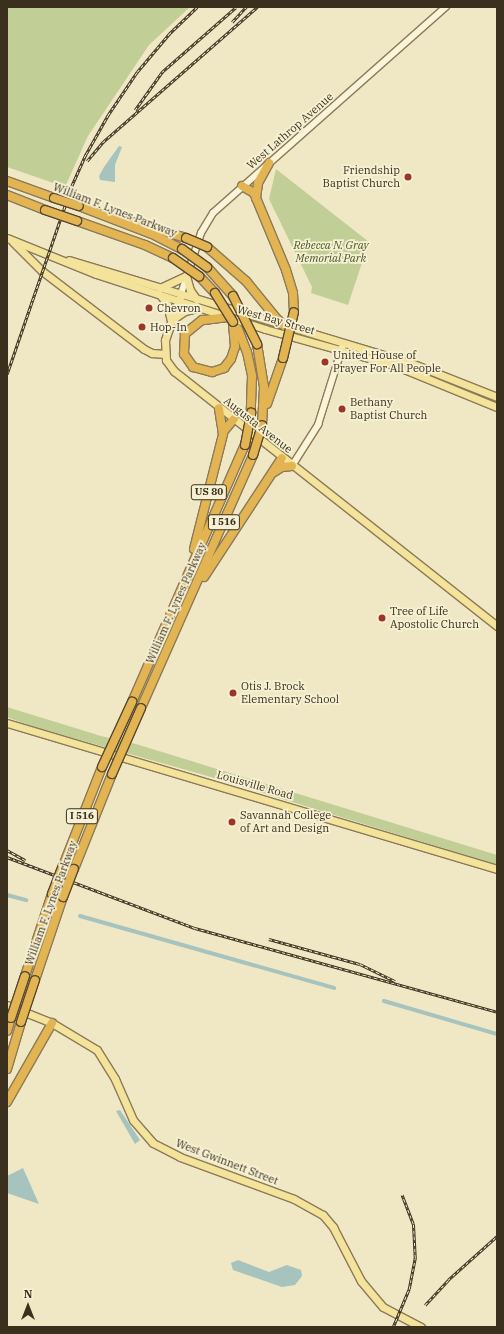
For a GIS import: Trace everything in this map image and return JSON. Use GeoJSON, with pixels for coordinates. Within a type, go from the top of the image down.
{"type":"FeatureCollection","features":[{"type":"Feature","properties":{"kind":"highway"},"geometry":{"type":"LineString","coordinates":[[257,200],[258,183],[269,163]]}},
{"type":"Feature","properties":{"kind":"highway","name":"William F. Lynes Parkway"},"geometry":{"type":"LineString","coordinates":[[7,181],[79,206],[152,234],[182,249],[207,267],[233,296],[257,344],[263,377],[262,420],[253,455],[112,774],[63,897],[7,1069]]}},
{"type":"Feature","properties":{"kind":"highway"},"geometry":{"type":"LineString","coordinates":[[242,186],[251,190],[257,200],[286,270],[293,293],[294,312],[292,328],[262,420]]}},
{"type":"Feature","properties":{"kind":"highway","name":"William F. Lynes Parkway"},"geometry":{"type":"LineString","coordinates":[[7,195],[45,210],[145,244],[173,258],[199,276],[215,293],[233,325],[247,352],[252,376],[252,414],[245,445],[186,574],[132,702],[102,767],[52,894],[7,1031]]}},
{"type":"Feature","properties":{"kind":"highway"},"geometry":{"type":"LineString","coordinates":[[79,206],[186,238],[207,248],[246,281],[277,319],[287,328]]}},
{"type":"Feature","properties":{"kind":"highway"},"geometry":{"type":"LineString","coordinates":[[202,320],[233,325],[235,347],[231,358],[224,368],[212,372],[203,372],[187,361],[182,348],[189,329],[202,320]]}},
{"type":"Feature","properties":{"kind":"highway","name":"US 80"},"geometry":{"type":"LineString","coordinates":[[186,574],[202,522],[223,434],[219,408]]}},
{"type":"Feature","properties":{"kind":"highway"},"geometry":{"type":"LineString","coordinates":[[223,434],[224,427],[234,419]]}},
{"type":"Feature","properties":{"kind":"highway"},"geometry":{"type":"LineString","coordinates":[[195,589],[282,458]]}},
{"type":"Feature","properties":{"kind":"highway"},"geometry":{"type":"LineString","coordinates":[[272,474],[282,467],[292,466]]}},
{"type":"Feature","properties":{"kind":"highway"},"geometry":{"type":"LineString","coordinates":[[7,1102],[52,1023]]}},
{"type":"Feature","properties":{"kind":"main road"},"geometry":{"type":"LineString","coordinates":[[9,239],[31,261],[144,349],[152,353],[165,354],[165,340],[179,298]]}},
{"type":"Feature","properties":{"kind":"main road","name":"West Bay Street"},"geometry":{"type":"LineString","coordinates":[[9,239],[48,255],[179,298],[233,325],[342,347],[411,363],[497,397]]}},
{"type":"Feature","properties":{"kind":"main road"},"geometry":{"type":"LineString","coordinates":[[171,321],[168,304],[160,292],[186,276],[190,290],[197,300]]}},
{"type":"Feature","properties":{"kind":"main road","name":"West Bay Street"},"geometry":{"type":"LineString","coordinates":[[179,298],[197,300],[287,328],[394,365],[497,407]]}},
{"type":"Feature","properties":{"kind":"main road"},"geometry":{"type":"LineString","coordinates":[[171,321],[185,311],[200,308]]}},
{"type":"Feature","properties":{"kind":"main road","name":"Augusta Avenue"},"geometry":{"type":"LineString","coordinates":[[165,354],[174,371],[219,408],[497,626]]}},
{"type":"Feature","properties":{"kind":"main road","name":"Louisville Road"},"geometry":{"type":"LineString","coordinates":[[7,723],[497,869]]}},
{"type":"Feature","properties":{"kind":"main road","name":"West Gwinnett Street"},"geometry":{"type":"LineString","coordinates":[[7,1005],[52,1023],[97,1050],[116,1079],[133,1120],[153,1143],[180,1157],[294,1199],[323,1215],[333,1227],[361,1281],[382,1307],[421,1327]]}},
{"type":"Feature","properties":{"kind":"street","name":"West Lathrop Avenue"},"geometry":{"type":"LineString","coordinates":[[179,298],[207,223],[213,213],[446,7]]}},
{"type":"Feature","properties":{"kind":"street"},"geometry":{"type":"LineString","coordinates":[[292,466],[318,425],[342,347]]}},
{"type":"Feature","properties":{"kind":"green space"},"geometry":{"type":"Polygon","coordinates":[[[7,7],[190,7],[149,45],[88,136],[65,187],[7,167],[7,7]]]}},
{"type":"Feature","properties":{"kind":"green space","name":"Rebecca N. Gray Memorial Park"},"geometry":{"type":"Polygon","coordinates":[[[276,169],[369,242],[348,305],[311,293],[312,287],[269,199],[276,169]]]}},
{"type":"Feature","properties":{"kind":"green space"},"geometry":{"type":"Polygon","coordinates":[[[7,707],[101,736],[136,744],[497,855],[497,865],[211,777],[34,727],[7,717],[7,707]]]}},
{"type":"Feature","properties":{"kind":"water"},"geometry":{"type":"Polygon","coordinates":[[[119,146],[122,147],[115,165],[115,182],[100,180],[99,176],[104,167],[119,146]]]}},
{"type":"Feature","properties":{"kind":"water"},"geometry":{"type":"Polygon","coordinates":[[[120,1110],[140,1140],[135,1144],[116,1111],[120,1110]]]}},
{"type":"Feature","properties":{"kind":"water"},"geometry":{"type":"Polygon","coordinates":[[[23,1168],[39,1204],[7,1193],[7,1176],[23,1168]]]}},
{"type":"Feature","properties":{"kind":"water"},"geometry":{"type":"Polygon","coordinates":[[[238,1260],[269,1272],[287,1265],[301,1270],[302,1276],[295,1285],[282,1287],[233,1270],[231,1263],[238,1260]]]}},
{"type":"Feature","properties":{"kind":"waterway"},"geometry":{"type":"LineString","coordinates":[[7,895],[26,900]]}},
{"type":"Feature","properties":{"kind":"waterway"},"geometry":{"type":"LineString","coordinates":[[80,916],[334,988]]}},
{"type":"Feature","properties":{"kind":"waterway"},"geometry":{"type":"LineString","coordinates":[[384,1001],[497,1034]]}},
{"type":"Feature","properties":{"kind":"railway"},"geometry":{"type":"LineString","coordinates":[[7,374],[72,185],[86,154],[108,115],[137,72],[169,34],[197,7]]}},
{"type":"Feature","properties":{"kind":"railway"},"geometry":{"type":"LineString","coordinates":[[135,110],[162,72],[236,7]]}},
{"type":"Feature","properties":{"kind":"railway"},"geometry":{"type":"LineString","coordinates":[[232,22],[246,7]]}},
{"type":"Feature","properties":{"kind":"railway"},"geometry":{"type":"LineString","coordinates":[[87,161],[103,142],[257,7]]}},
{"type":"Feature","properties":{"kind":"railway"},"geometry":{"type":"LineString","coordinates":[[7,850],[25,860]]}},
{"type":"Feature","properties":{"kind":"railway"},"geometry":{"type":"LineString","coordinates":[[7,857],[195,928],[497,1012]]}},
{"type":"Feature","properties":{"kind":"railway"},"geometry":{"type":"LineString","coordinates":[[269,939],[360,964],[395,981]]}},
{"type":"Feature","properties":{"kind":"railway"},"geometry":{"type":"LineString","coordinates":[[393,1327],[409,1289],[415,1258],[413,1224],[402,1195]]}},
{"type":"Feature","properties":{"kind":"railway"},"geometry":{"type":"LineString","coordinates":[[425,1305],[448,1280],[497,1236]]}},
{"type":"Feature","properties":{"kind":"place","name":"Friendship Baptist Church"},"geometry":{"type":"Point","coordinates":[408,177]}},
{"type":"Feature","properties":{"kind":"place","name":"Chevron"},"geometry":{"type":"Point","coordinates":[149,308]}},
{"type":"Feature","properties":{"kind":"place","name":"Hop-In"},"geometry":{"type":"Point","coordinates":[142,327]}},
{"type":"Feature","properties":{"kind":"place","name":"United House of Prayer For All People"},"geometry":{"type":"Point","coordinates":[325,362]}},
{"type":"Feature","properties":{"kind":"place","name":"Bethany Baptist Church"},"geometry":{"type":"Point","coordinates":[342,409]}},
{"type":"Feature","properties":{"kind":"place","name":"Tree of Life Apostolic Church"},"geometry":{"type":"Point","coordinates":[382,618]}},
{"type":"Feature","properties":{"kind":"place","name":"Otis J. Brock Elementary School"},"geometry":{"type":"Point","coordinates":[233,693]}},
{"type":"Feature","properties":{"kind":"place","name":"Savannah College of Art and Design"},"geometry":{"type":"Point","coordinates":[232,822]}}]}
